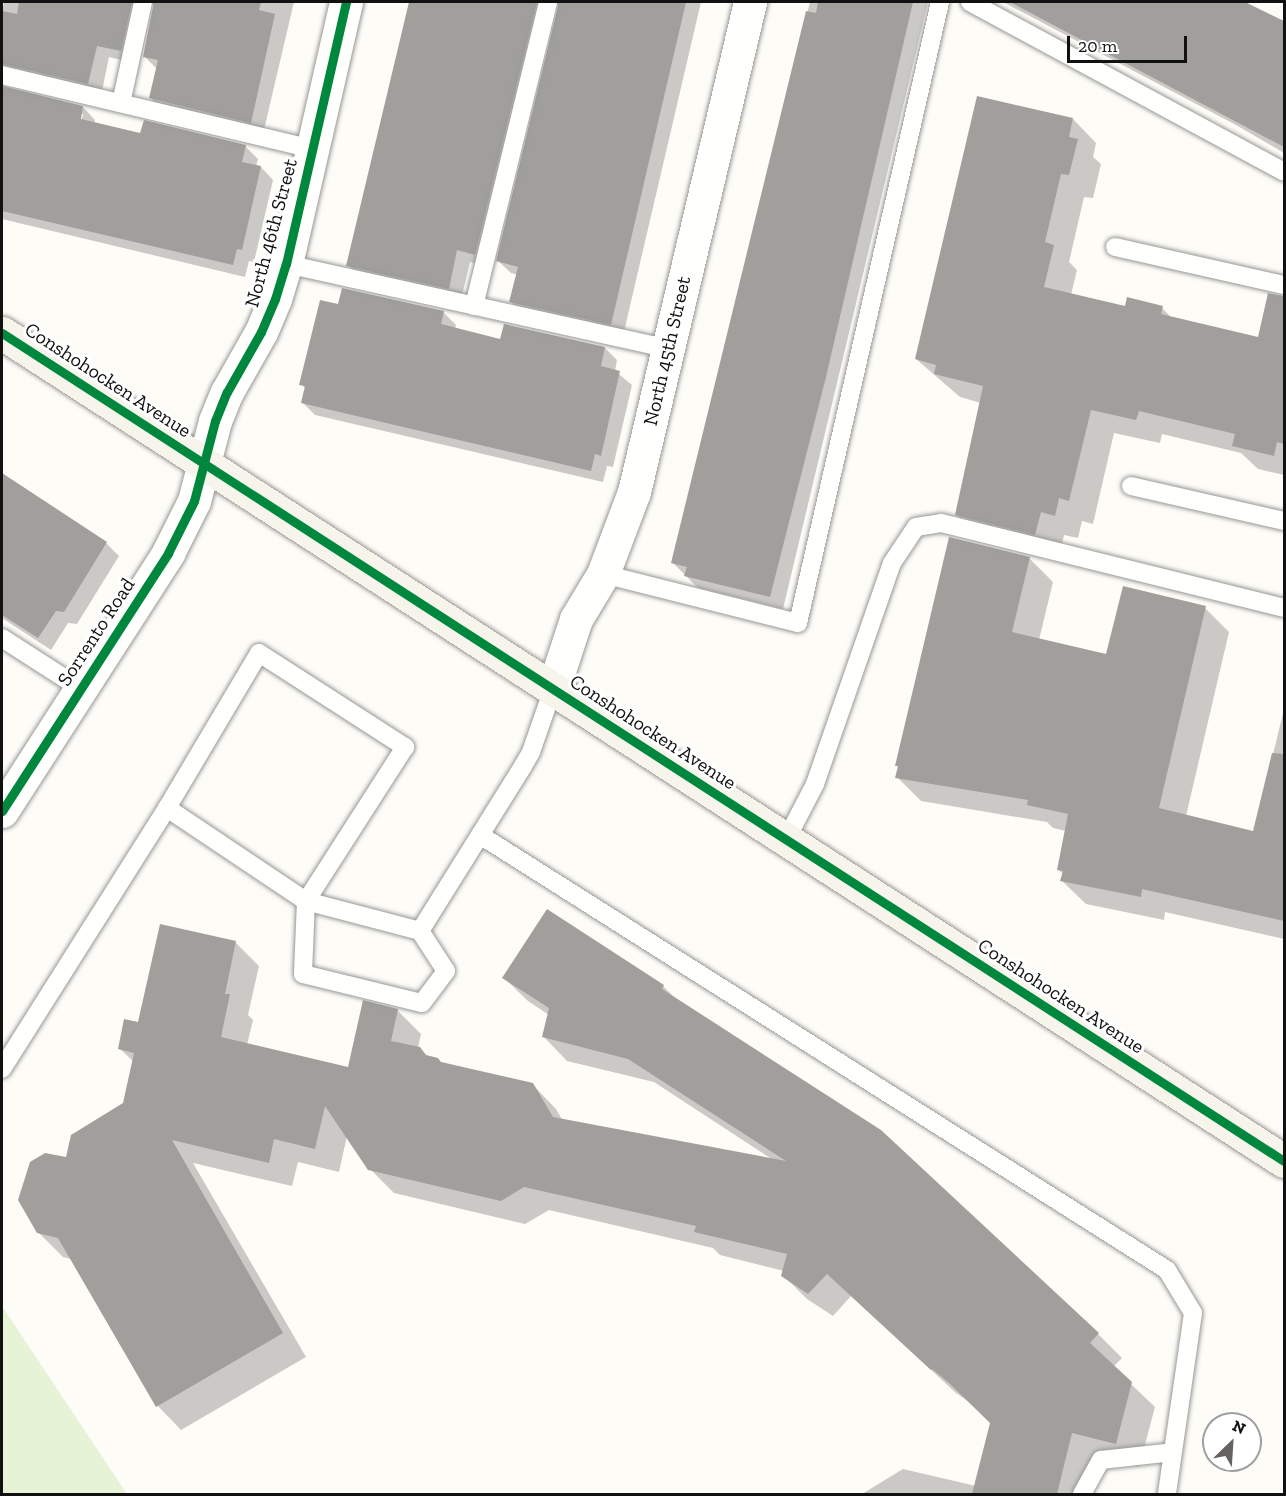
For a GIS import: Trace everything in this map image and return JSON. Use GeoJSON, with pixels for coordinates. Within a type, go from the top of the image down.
{"type":"FeatureCollection","features":[{"type":"Feature","properties":{"kind":"main road","name":"Conshohocken Avenue"},"geometry":{"type":"LineString","coordinates":[[2,333],[1284,1161]]}},
{"type":"Feature","properties":{"kind":"street","name":"North 46th Street"},"geometry":{"type":"LineString","coordinates":[[204,464],[214,421],[227,392],[261,332],[286,264],[346,2]]}},
{"type":"Feature","properties":{"kind":"street","name":"North 45th Street"},"geometry":{"type":"LineString","coordinates":[[553,689],[576,619],[603,574],[634,492],[750,2]]}},
{"type":"Feature","properties":{"kind":"street","name":"Sorrento Road"},"geometry":{"type":"LineString","coordinates":[[2,811],[180,533],[194,501],[204,464]]}},
{"type":"Feature","properties":{"kind":"lane"},"geometry":{"type":"LineString","coordinates":[[121,104],[143,2]]}},
{"type":"Feature","properties":{"kind":"lane"},"geometry":{"type":"LineString","coordinates":[[474,306],[548,2]]}},
{"type":"Feature","properties":{"kind":"lane"},"geometry":{"type":"LineString","coordinates":[[603,574],[798,623],[940,2]]}},
{"type":"Feature","properties":{"kind":"lane"},"geometry":{"type":"LineString","coordinates":[[970,2],[1284,172]]}},
{"type":"Feature","properties":{"kind":"lane"},"geometry":{"type":"LineString","coordinates":[[2,75],[312,149]]}},
{"type":"Feature","properties":{"kind":"lane"},"geometry":{"type":"LineString","coordinates":[[1115,247],[1284,285]]}},
{"type":"Feature","properties":{"kind":"lane"},"geometry":{"type":"LineString","coordinates":[[286,264],[668,349]]}},
{"type":"Feature","properties":{"kind":"lane"},"geometry":{"type":"LineString","coordinates":[[1131,486],[1284,521]]}},
{"type":"Feature","properties":{"kind":"lane"},"geometry":{"type":"LineString","coordinates":[[786,840],[815,784],[892,563],[916,527],[941,523],[1284,608]]}},
{"type":"Feature","properties":{"kind":"lane"},"geometry":{"type":"LineString","coordinates":[[2,638],[81,689]]}},
{"type":"Feature","properties":{"kind":"lane"},"geometry":{"type":"LineString","coordinates":[[2,1069],[167,808],[259,653],[405,747],[306,901],[303,974],[422,1003],[446,971],[420,931],[306,901],[167,808]]}},
{"type":"Feature","properties":{"kind":"lane"},"geometry":{"type":"LineString","coordinates":[[420,931],[531,752],[553,689]]}},
{"type":"Feature","properties":{"kind":"lane"},"geometry":{"type":"LineString","coordinates":[[480,835],[1167,1270],[1193,1313],[1167,1494]]}},
{"type":"Feature","properties":{"kind":"lane"},"geometry":{"type":"LineString","coordinates":[[1083,1494],[1101,1460],[1173,1452]]}},
{"type":"Feature","properties":{"kind":"green space"},"geometry":{"type":"Polygon","coordinates":[[[2,1306],[127,1494],[2,1494],[2,1306]]]}},
{"type":"Feature","properties":{"kind":"building"},"geometry":{"type":"Polygon","coordinates":[[[19,2],[132,2],[121,51],[97,46],[88,84],[2,64],[2,11],[17,14],[19,2]]]}},
{"type":"Feature","properties":{"kind":"building"},"geometry":{"type":"Polygon","coordinates":[[[154,2],[261,2],[259,10],[275,14],[251,123],[149,98],[158,60],[143,57],[154,2]]]}},
{"type":"Feature","properties":{"kind":"building"},"geometry":{"type":"Polygon","coordinates":[[[409,2],[537,2],[475,255],[457,250],[449,289],[346,266],[409,2]]]}},
{"type":"Feature","properties":{"kind":"building"},"geometry":{"type":"Polygon","coordinates":[[[559,2],[686,2],[611,325],[509,302],[518,267],[496,261],[559,2]]]}},
{"type":"Feature","properties":{"kind":"building"},"geometry":{"type":"Polygon","coordinates":[[[818,2],[913,2],[826,377],[770,597],[684,576],[687,567],[671,563],[806,11],[816,13],[818,2]]]}},
{"type":"Feature","properties":{"kind":"building"},"geometry":{"type":"Polygon","coordinates":[[[1010,2],[1245,2],[1284,21],[1284,147],[1010,2]]]}},
{"type":"Feature","properties":{"kind":"building"},"geometry":{"type":"Polygon","coordinates":[[[2,86],[83,106],[81,119],[140,133],[144,120],[246,145],[242,162],[261,166],[242,250],[237,249],[233,265],[2,211],[2,86]]]}},
{"type":"Feature","properties":{"kind":"building"},"geometry":{"type":"Polygon","coordinates":[[[977,96],[1073,118],[1069,137],[1078,139],[1069,175],[1061,174],[1045,242],[1054,245],[1044,287],[1125,306],[1127,297],[1163,306],[1161,314],[1258,337],[1268,293],[1284,296],[1284,444],[1277,442],[1274,456],[1232,446],[1235,434],[1139,411],[1136,420],[1091,410],[1069,501],[1059,498],[1055,516],[1041,512],[1035,535],[955,515],[983,386],[934,374],[936,365],[915,359],[977,96]]]}},
{"type":"Feature","properties":{"kind":"building"},"geometry":{"type":"Polygon","coordinates":[[[342,288],[444,311],[441,324],[500,339],[504,324],[605,347],[601,366],[620,371],[601,456],[595,454],[591,471],[301,403],[305,386],[299,385],[320,300],[338,304],[342,288]]]}},
{"type":"Feature","properties":{"kind":"building"},"geometry":{"type":"Polygon","coordinates":[[[2,473],[107,542],[64,612],[56,611],[38,638],[2,615],[2,473]]]}},
{"type":"Feature","properties":{"kind":"building"},"geometry":{"type":"Polygon","coordinates":[[[949,537],[1030,557],[1012,632],[1106,654],[1123,586],[1206,606],[1159,808],[1253,831],[1272,753],[1284,754],[1284,921],[1142,889],[1141,897],[1060,881],[1063,871],[1057,870],[1068,814],[1027,805],[1028,800],[895,778],[898,766],[895,766],[949,537]]]}},
{"type":"Feature","properties":{"kind":"building"},"geometry":{"type":"Polygon","coordinates":[[[547,909],[664,985],[662,989],[881,1130],[1099,1333],[1090,1343],[1132,1382],[1116,1444],[1072,1433],[1057,1494],[972,1494],[990,1423],[949,1383],[931,1370],[827,1274],[808,1294],[781,1276],[787,1254],[694,1232],[696,1226],[524,1187],[501,1201],[368,1170],[325,1106],[315,1149],[274,1139],[269,1163],[172,1140],[283,1333],[156,1407],[58,1238],[37,1233],[18,1200],[30,1162],[45,1153],[66,1157],[71,1135],[123,1103],[134,1053],[118,1049],[124,1019],[138,1022],[160,924],[236,941],[225,994],[230,994],[221,1037],[348,1067],[363,1000],[398,1009],[391,1041],[420,1047],[426,1055],[438,1058],[441,1062],[533,1083],[553,1117],[786,1161],[628,1059],[542,1037],[549,1008],[502,978],[547,909]]]}},
{"type":"Feature","properties":{"kind":"cycle path"},"geometry":{"type":"LineString","coordinates":[[2,811],[168,553],[194,501],[215,421],[227,392],[261,332],[286,264],[346,2]]}},
{"type":"Feature","properties":{"kind":"cycle path"},"geometry":{"type":"LineString","coordinates":[[2,333],[1284,1161]]}}]}
